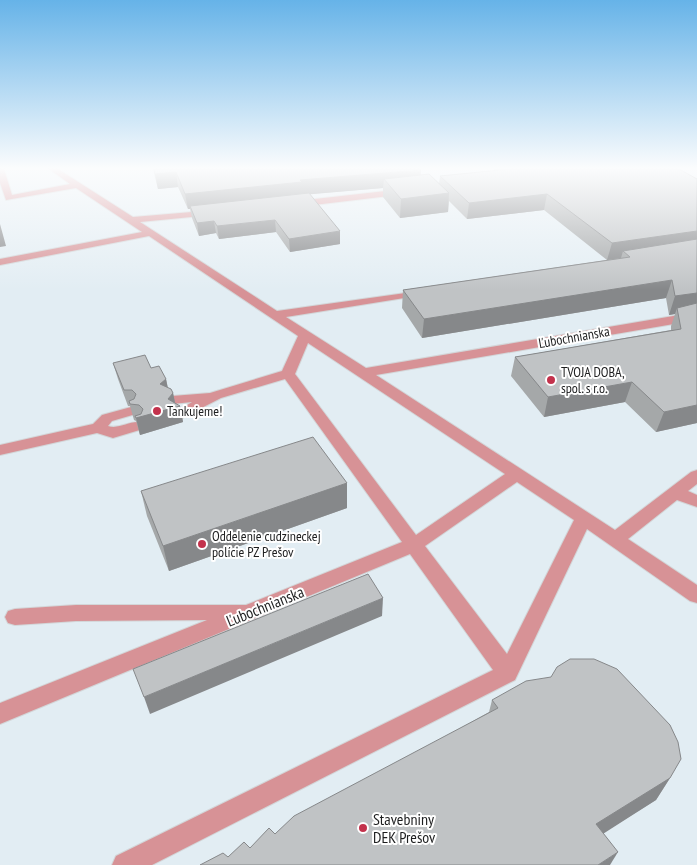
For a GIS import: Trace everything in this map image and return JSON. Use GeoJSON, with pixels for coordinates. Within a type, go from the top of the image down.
{"type":"FeatureCollection","features":[{"type":"Feature","properties":{"kind":"lane"},"geometry":{"type":"LineString","coordinates":[[114,209],[584,518],[697,595]]}},
{"type":"Feature","properties":{"kind":"lane"},"geometry":{"type":"LineString","coordinates":[[131,220],[227,211]]}},
{"type":"Feature","properties":{"kind":"lane"},"geometry":{"type":"LineString","coordinates":[[0,262],[151,233]]}},
{"type":"Feature","properties":{"kind":"lane"},"geometry":{"type":"LineString","coordinates":[[274,314],[433,291]]}},
{"type":"Feature","properties":{"kind":"lane","name":"Ľubochnianska"},"geometry":{"type":"LineString","coordinates":[[362,372],[697,316]]}},
{"type":"Feature","properties":{"kind":"lane"},"geometry":{"type":"LineString","coordinates":[[288,374],[305,335]]}},
{"type":"Feature","properties":{"kind":"lane"},"geometry":{"type":"LineString","coordinates":[[172,400],[216,395],[288,374]]}},
{"type":"Feature","properties":{"kind":"lane"},"geometry":{"type":"LineString","coordinates":[[288,374],[508,673]]}},
{"type":"Feature","properties":{"kind":"lane"},"geometry":{"type":"LineString","coordinates":[[180,414],[216,395]]}},
{"type":"Feature","properties":{"kind":"lane"},"geometry":{"type":"LineString","coordinates":[[98,428],[107,418],[130,411]]}},
{"type":"Feature","properties":{"kind":"lane"},"geometry":{"type":"LineString","coordinates":[[0,450],[98,428],[112,433],[138,426]]}},
{"type":"Feature","properties":{"kind":"lane","name":"Ľubochnianska"},"geometry":{"type":"LineString","coordinates":[[0,714],[414,545],[517,474]]}},
{"type":"Feature","properties":{"kind":"lane"},"geometry":{"type":"LineString","coordinates":[[615,539],[697,476]]}},
{"type":"Feature","properties":{"kind":"lane"},"geometry":{"type":"LineString","coordinates":[[675,493],[697,501]]}},
{"type":"Feature","properties":{"kind":"lane"},"geometry":{"type":"LineString","coordinates":[[125,865],[508,673],[584,518]]}},
{"type":"Feature","properties":{"kind":"lane"},"geometry":{"type":"LineString","coordinates":[[15,618],[76,613],[251,612]]}},
{"type":"Feature","properties":{"kind":"shaded area"},"geometry":{"type":"Polygon","coordinates":[[[0,209],[697,209],[697,865],[0,865],[0,209]]]}},
{"type":"Feature","properties":{"kind":"building"},"geometry":{"type":"Polygon","coordinates":[[[191,209],[322,209],[340,231],[289,239],[275,220],[217,226],[214,221],[197,223],[191,209]]]}},
{"type":"Feature","properties":{"kind":"building"},"geometry":{"type":"Polygon","coordinates":[[[567,209],[697,209],[697,231],[612,243],[567,209]]]}},
{"type":"Feature","properties":{"kind":"building"},"geometry":{"type":"Polygon","coordinates":[[[697,239],[697,293],[675,296],[672,280],[424,319],[403,290],[630,257],[623,251],[697,239]]]}},
{"type":"Feature","properties":{"kind":"building"},"geometry":{"type":"Polygon","coordinates":[[[697,303],[697,405],[664,412],[632,382],[548,397],[515,357],[681,329],[677,308],[697,303]]]}},
{"type":"Feature","properties":{"kind":"building"},"geometry":{"type":"Polygon","coordinates":[[[145,355],[151,368],[159,366],[166,379],[160,384],[171,389],[173,393],[168,399],[180,406],[136,418],[135,416],[141,414],[143,409],[139,405],[130,404],[129,401],[134,399],[136,394],[132,390],[124,390],[113,363],[145,355]]]}},
{"type":"Feature","properties":{"kind":"building"},"geometry":{"type":"Polygon","coordinates":[[[313,437],[347,483],[163,546],[141,491],[313,437]]]}},
{"type":"Feature","properties":{"kind":"building"},"geometry":{"type":"Polygon","coordinates":[[[368,574],[383,598],[144,697],[133,669],[368,574]]]}},
{"type":"Feature","properties":{"kind":"building"},"geometry":{"type":"Polygon","coordinates":[[[570,659],[594,659],[617,669],[670,725],[678,742],[681,759],[670,778],[596,824],[618,852],[598,865],[200,865],[223,853],[228,857],[244,842],[250,848],[269,828],[275,834],[294,816],[498,708],[492,700],[526,681],[551,677],[557,667],[570,659]]]}},
{"type":"Feature","properties":{"kind":"place","name":"TVOJA DOBA, spol. s r.o."},"geometry":{"type":"Point","coordinates":[551,380]}},
{"type":"Feature","properties":{"kind":"place","name":"Tankujeme!"},"geometry":{"type":"Point","coordinates":[157,411]}},
{"type":"Feature","properties":{"kind":"place","name":"Oddelenie cudzineckej polície PZ Prešov"},"geometry":{"type":"Point","coordinates":[202,544]}},
{"type":"Feature","properties":{"kind":"place","name":"Stavebniny DEK Prešov"},"geometry":{"type":"Point","coordinates":[363,828]}}]}
